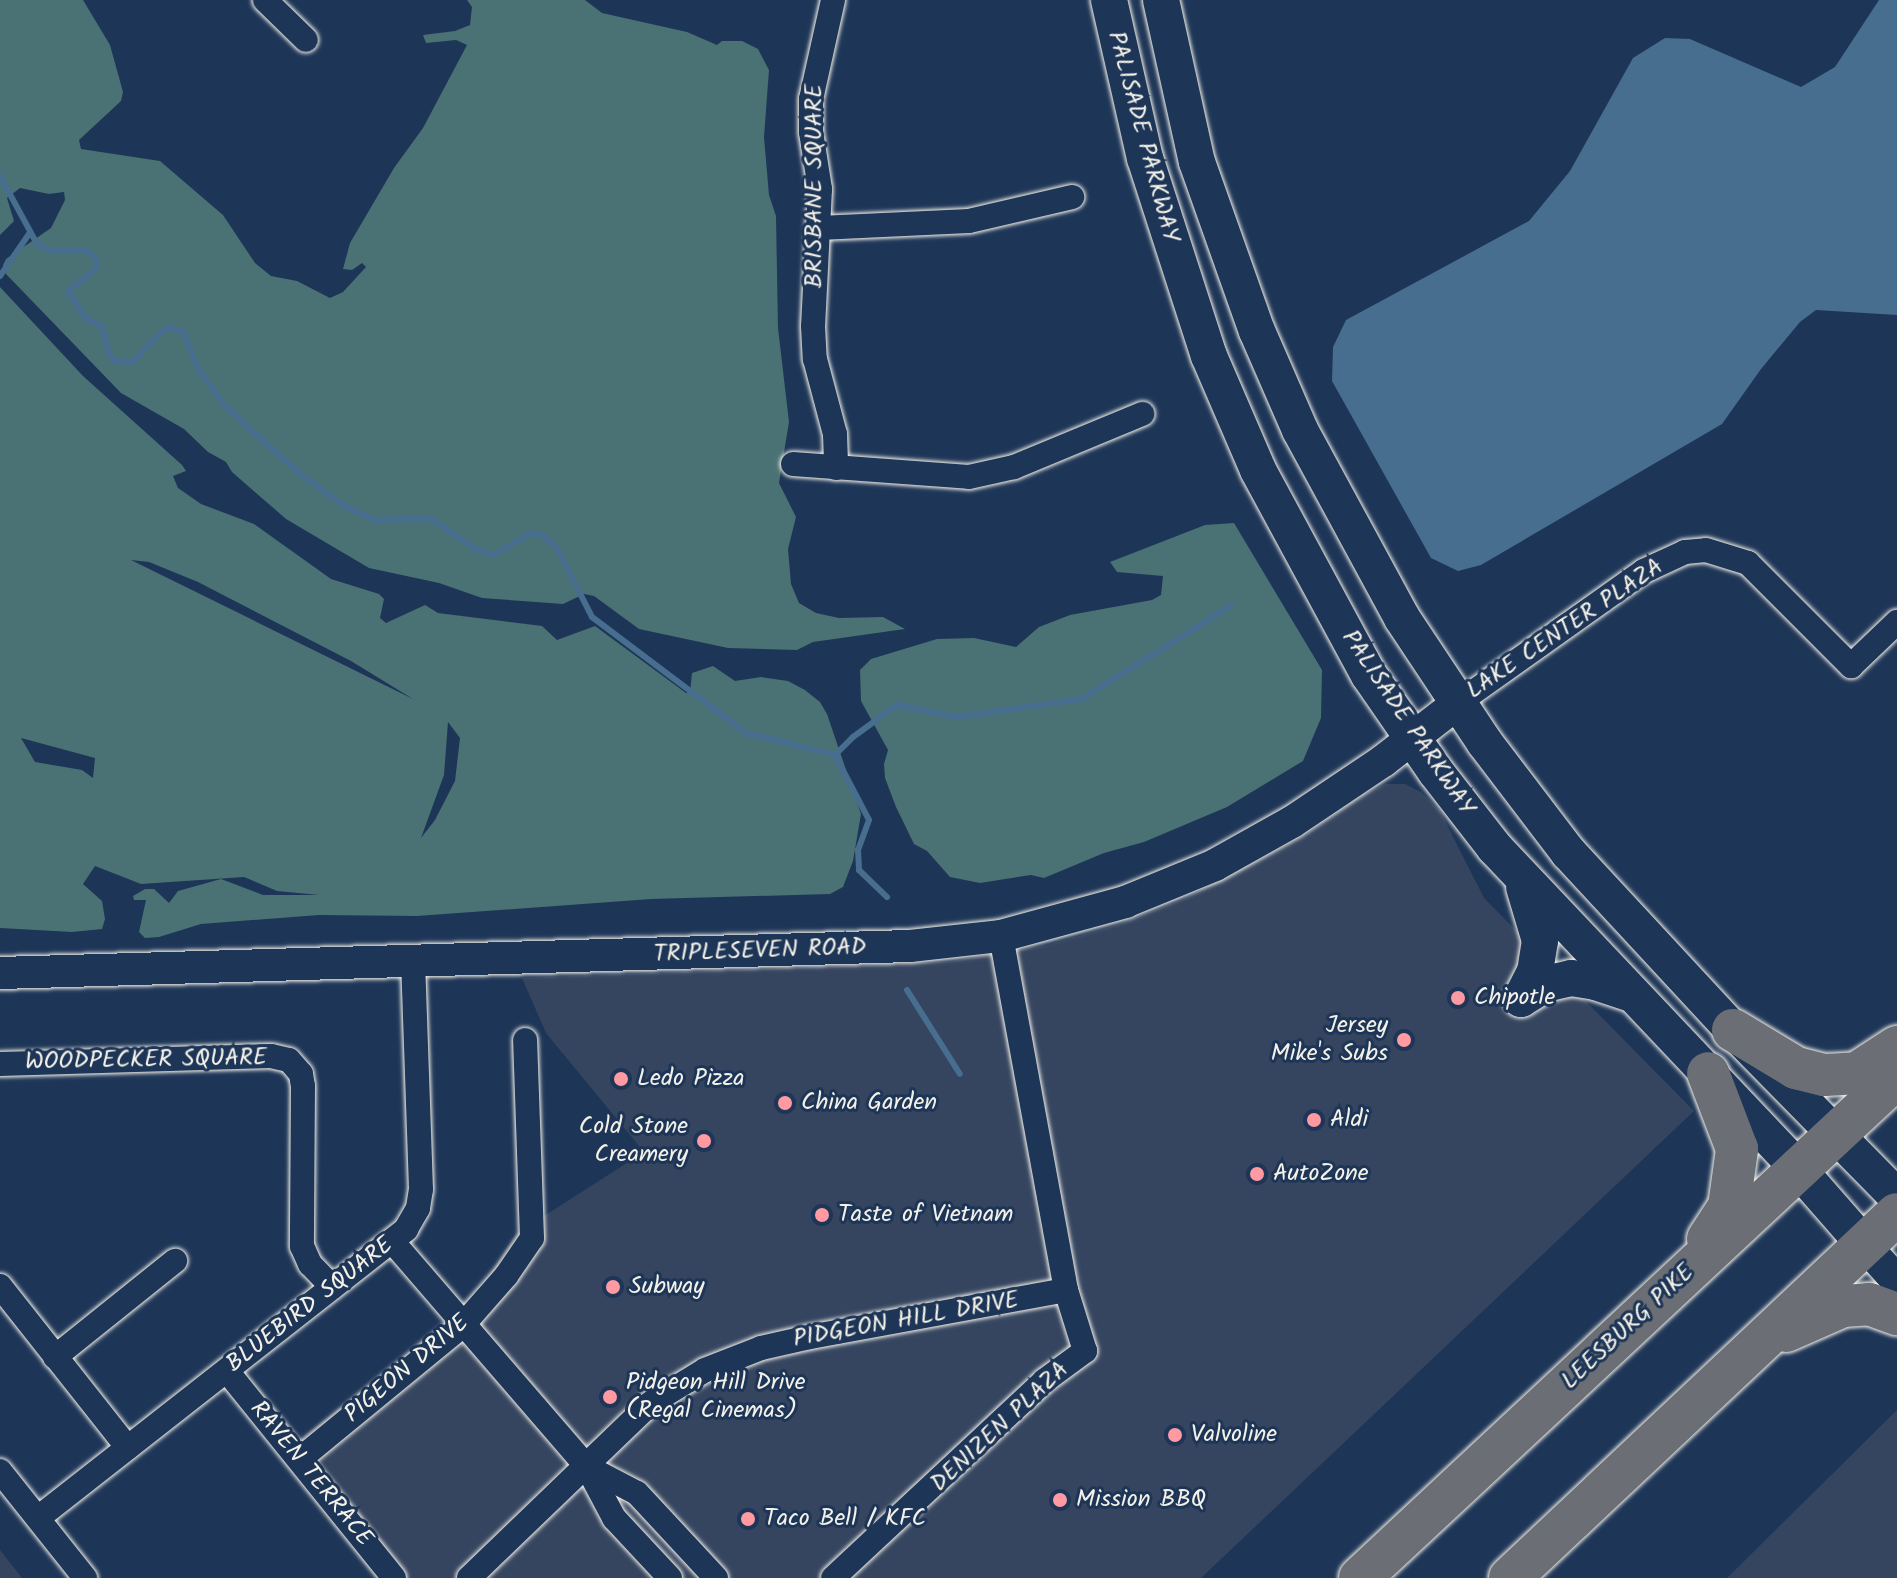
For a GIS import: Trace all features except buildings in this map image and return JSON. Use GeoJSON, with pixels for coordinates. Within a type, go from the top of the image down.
{"type":"FeatureCollection","features":[{"type":"Feature","properties":{"kind":"highway"},"geometry":{"type":"LineString","coordinates":[[1733,1030],[1796,1068],[1824,1075],[1857,1073],[1897,1047]]}},
{"type":"Feature","properties":{"kind":"highway"},"geometry":{"type":"LineString","coordinates":[[1682,1276],[1729,1207],[1735,1186],[1737,1149],[1708,1073]]}},
{"type":"Feature","properties":{"kind":"highway","name":"LEESBURG PIKE"},"geometry":{"type":"LineString","coordinates":[[1360,1578],[1897,1077]]}},
{"type":"Feature","properties":{"kind":"highway"},"geometry":{"type":"LineString","coordinates":[[1510,1578],[1897,1214]]}},
{"type":"Feature","properties":{"kind":"highway"},"geometry":{"type":"LineString","coordinates":[[1756,1345],[1843,1306],[1869,1304],[1897,1314]]}},
{"type":"Feature","properties":{"kind":"main road","name":"PALISADE PARKWAY"},"geometry":{"type":"LineString","coordinates":[[1109,0],[1145,158],[1209,356],[1258,470],[1369,675],[1412,737],[1521,878],[1799,1170],[1863,1243]]}},
{"type":"Feature","properties":{"kind":"main road","name":"PALISADE PARKWAY"},"geometry":{"type":"LineString","coordinates":[[1161,0],[1197,162],[1257,331],[1300,430],[1352,532],[1402,618],[1458,703],[1568,852],[1733,1030],[1839,1134],[1897,1197]]}},
{"type":"Feature","properties":{"kind":"main road"},"geometry":{"type":"LineString","coordinates":[[1521,878],[1540,941],[1535,972],[1521,999],[1545,984],[1571,978],[1628,993]]}},
{"type":"Feature","properties":{"kind":"street"},"geometry":{"type":"LineString","coordinates":[[265,0],[306,40]]}},
{"type":"Feature","properties":{"kind":"street","name":"BRISBANE SQUARE"},"geometry":{"type":"LineString","coordinates":[[833,0],[811,99],[811,132],[820,189],[813,326],[815,359],[835,434],[836,468]]}},
{"type":"Feature","properties":{"kind":"street"},"geometry":{"type":"LineString","coordinates":[[819,228],[969,221],[1072,197]]}},
{"type":"Feature","properties":{"kind":"street"},"geometry":{"type":"LineString","coordinates":[[793,464],[969,477],[1014,467],[1142,414]]}},
{"type":"Feature","properties":{"kind":"street","name":"LAKE CENTER PLAZA"},"geometry":{"type":"LineString","coordinates":[[1458,703],[1644,571],[1685,552],[1706,550],[1748,563],[1851,666],[1897,622]]}},
{"type":"Feature","properties":{"kind":"street","name":"TRIPLESEVEN ROAD"},"geometry":{"type":"LineString","coordinates":[[0,973],[910,946],[1001,936],[1125,902],[1215,865],[1292,822],[1458,703]]}},
{"type":"Feature","properties":{"kind":"street"},"geometry":{"type":"LineString","coordinates":[[1001,936],[1066,1290]]}},
{"type":"Feature","properties":{"kind":"street","name":"BLUEBIRD SQUARE"},"geometry":{"type":"LineString","coordinates":[[38,1518],[406,1229],[421,1198],[413,962]]}},
{"type":"Feature","properties":{"kind":"street","name":"PIGEON DRIVE"},"geometry":{"type":"LineString","coordinates":[[300,1459],[462,1326],[506,1276],[532,1238],[525,1040]]}},
{"type":"Feature","properties":{"kind":"street","name":"WOODPECKER SQUARE"},"geometry":{"type":"LineString","coordinates":[[0,1064],[271,1056],[289,1060],[301,1074],[303,1086],[302,1246],[310,1264],[332,1287]]}},
{"type":"Feature","properties":{"kind":"street"},"geometry":{"type":"LineString","coordinates":[[392,1241],[462,1326],[587,1467],[614,1518],[670,1578]]}},
{"type":"Feature","properties":{"kind":"street"},"geometry":{"type":"LineString","coordinates":[[1863,1243],[1897,1281]]}},
{"type":"Feature","properties":{"kind":"street"},"geometry":{"type":"LineString","coordinates":[[55,1357],[175,1261]]}},
{"type":"Feature","properties":{"kind":"street"},"geometry":{"type":"LineString","coordinates":[[0,1286],[128,1448]]}},
{"type":"Feature","properties":{"kind":"street","name":"PIDGEON HILL DRIVE"},"geometry":{"type":"LineString","coordinates":[[469,1578],[651,1403],[733,1358],[810,1337],[1066,1290]]}},
{"type":"Feature","properties":{"kind":"street","name":"DENIZEN PLAZA"},"geometry":{"type":"LineString","coordinates":[[833,1578],[1044,1381],[1085,1351],[1066,1290]]}},
{"type":"Feature","properties":{"kind":"street","name":"RAVEN TERRACE"},"geometry":{"type":"LineString","coordinates":[[227,1371],[300,1459],[390,1577]]}},
{"type":"Feature","properties":{"kind":"street"},"geometry":{"type":"LineString","coordinates":[[587,1467],[637,1493],[716,1578]]}},
{"type":"Feature","properties":{"kind":"street"},"geometry":{"type":"LineString","coordinates":[[0,1471],[85,1578]]}},
{"type":"Feature","properties":{"kind":"shaded area"},"geometry":{"type":"Polygon","coordinates":[[[1879,0],[1897,0],[1897,315],[1816,310],[1800,322],[1761,369],[1722,424],[1481,565],[1458,571],[1431,558],[1332,381],[1333,347],[1346,320],[1529,221],[1570,171],[1633,58],[1665,38],[1690,39],[1801,87],[1835,67],[1879,0]]]}},
{"type":"Feature","properties":{"kind":"shaded area"},"geometry":{"type":"Polygon","coordinates":[[[1386,784],[1405,784],[1421,792],[1440,811],[1484,898],[1694,1111],[1201,1578],[378,1578],[279,1455],[466,1309],[516,1234],[644,1152],[546,1033],[522,978],[947,962],[1048,945],[1117,925],[1182,900],[1302,837],[1364,794],[1386,784]]]}},
{"type":"Feature","properties":{"kind":"shaded area"},"geometry":{"type":"Polygon","coordinates":[[[1897,1410],[1897,1578],[1727,1578],[1897,1410]]]}},
{"type":"Feature","properties":{"kind":"shaded area"},"geometry":{"type":"Polygon","coordinates":[[[0,1550],[22,1578],[0,1578],[0,1550]]]}},
{"type":"Feature","properties":{"kind":"green space"},"geometry":{"type":"Polygon","coordinates":[[[0,0],[83,0],[110,45],[123,92],[121,101],[79,140],[81,149],[160,161],[223,215],[255,263],[271,276],[297,281],[330,298],[343,292],[366,267],[362,263],[352,270],[343,269],[350,243],[394,168],[423,128],[467,45],[456,40],[426,43],[423,35],[455,31],[470,25],[472,7],[467,0],[585,0],[602,13],[687,32],[717,45],[722,41],[742,41],[758,49],[769,70],[764,137],[769,195],[776,216],[778,328],[789,422],[779,483],[796,517],[788,549],[791,584],[799,603],[816,613],[839,618],[883,617],[905,629],[813,642],[797,650],[728,648],[639,629],[594,596],[584,594],[563,604],[482,598],[439,583],[369,568],[286,519],[232,472],[226,462],[208,452],[184,429],[121,393],[6,274],[3,265],[6,259],[51,228],[65,200],[64,192],[49,194],[20,188],[7,198],[14,221],[0,235],[0,0]]]}},
{"type":"Feature","properties":{"kind":"green space"},"geometry":{"type":"Polygon","coordinates":[[[0,287],[83,376],[182,465],[186,471],[173,476],[178,488],[201,504],[254,524],[331,579],[379,594],[384,599],[380,618],[386,623],[425,605],[438,613],[542,626],[557,640],[595,626],[686,693],[690,692],[692,673],[713,666],[735,681],[761,677],[788,681],[820,702],[827,714],[861,814],[853,861],[843,887],[830,894],[651,899],[417,916],[319,915],[201,924],[159,937],[145,938],[139,932],[146,900],[134,900],[133,896],[145,889],[154,889],[169,903],[178,891],[221,879],[263,895],[319,895],[277,891],[244,877],[141,884],[95,866],[83,884],[102,901],[105,919],[102,929],[72,932],[0,928],[0,287]],[[131,560],[413,699],[351,661],[198,582],[149,562],[131,560]],[[448,722],[444,775],[421,838],[435,820],[455,781],[460,738],[448,722]],[[21,738],[35,762],[82,770],[93,778],[95,758],[21,738]]]}},
{"type":"Feature","properties":{"kind":"green space"},"geometry":{"type":"Polygon","coordinates":[[[1234,523],[1322,670],[1321,718],[1303,761],[1227,807],[1144,842],[1104,853],[1044,878],[1031,875],[980,883],[950,877],[927,851],[914,844],[896,807],[885,778],[884,764],[888,750],[861,701],[860,670],[871,659],[937,639],[974,638],[1016,647],[1039,627],[1070,615],[1152,600],[1161,595],[1163,576],[1117,572],[1110,562],[1205,525],[1234,523]]]}},
{"type":"Feature","properties":{"kind":"waterway"},"geometry":{"type":"LineString","coordinates":[[0,176],[37,244],[50,251],[85,251],[95,256],[97,267],[68,291],[86,319],[102,326],[108,352],[115,361],[132,362],[167,327],[183,332],[198,369],[225,406],[298,472],[344,506],[376,520],[430,518],[476,549],[494,555],[531,533],[542,535],[557,548],[592,617],[746,733],[835,755],[869,820],[858,850],[859,870],[887,897]]}},
{"type":"Feature","properties":{"kind":"waterway"},"geometry":{"type":"LineString","coordinates":[[0,276],[29,234]]}},
{"type":"Feature","properties":{"kind":"waterway"},"geometry":{"type":"LineString","coordinates":[[835,755],[853,737],[897,705],[957,717],[1082,699],[1230,606]]}},
{"type":"Feature","properties":{"kind":"waterway"},"geometry":{"type":"LineString","coordinates":[[907,990],[960,1074]]}},
{"type":"Feature","properties":{"kind":"place","name":"Chipotle"},"geometry":{"type":"Point","coordinates":[1458,998]}},
{"type":"Feature","properties":{"kind":"place","name":"Jersey Mike's Subs"},"geometry":{"type":"Point","coordinates":[1404,1040]}},
{"type":"Feature","properties":{"kind":"place","name":"Ledo Pizza"},"geometry":{"type":"Point","coordinates":[621,1079]}},
{"type":"Feature","properties":{"kind":"place","name":"China Garden"},"geometry":{"type":"Point","coordinates":[785,1103]}},
{"type":"Feature","properties":{"kind":"place","name":"Aldi"},"geometry":{"type":"Point","coordinates":[1314,1120]}},
{"type":"Feature","properties":{"kind":"place","name":"Cold Stone Creamery"},"geometry":{"type":"Point","coordinates":[704,1141]}},
{"type":"Feature","properties":{"kind":"place","name":"AutoZone"},"geometry":{"type":"Point","coordinates":[1257,1174]}},
{"type":"Feature","properties":{"kind":"place","name":"Taste of Vietnam"},"geometry":{"type":"Point","coordinates":[822,1215]}},
{"type":"Feature","properties":{"kind":"place","name":"Subway"},"geometry":{"type":"Point","coordinates":[613,1287]}},
{"type":"Feature","properties":{"kind":"place","name":"Pidgeon Hill Drive (Regal Cinemas)"},"geometry":{"type":"Point","coordinates":[610,1397]}},
{"type":"Feature","properties":{"kind":"place","name":"Valvoline"},"geometry":{"type":"Point","coordinates":[1175,1435]}},
{"type":"Feature","properties":{"kind":"place","name":"Mission BBQ"},"geometry":{"type":"Point","coordinates":[1060,1500]}},
{"type":"Feature","properties":{"kind":"place","name":"Taco Bell / KFC"},"geometry":{"type":"Point","coordinates":[748,1519]}}]}
